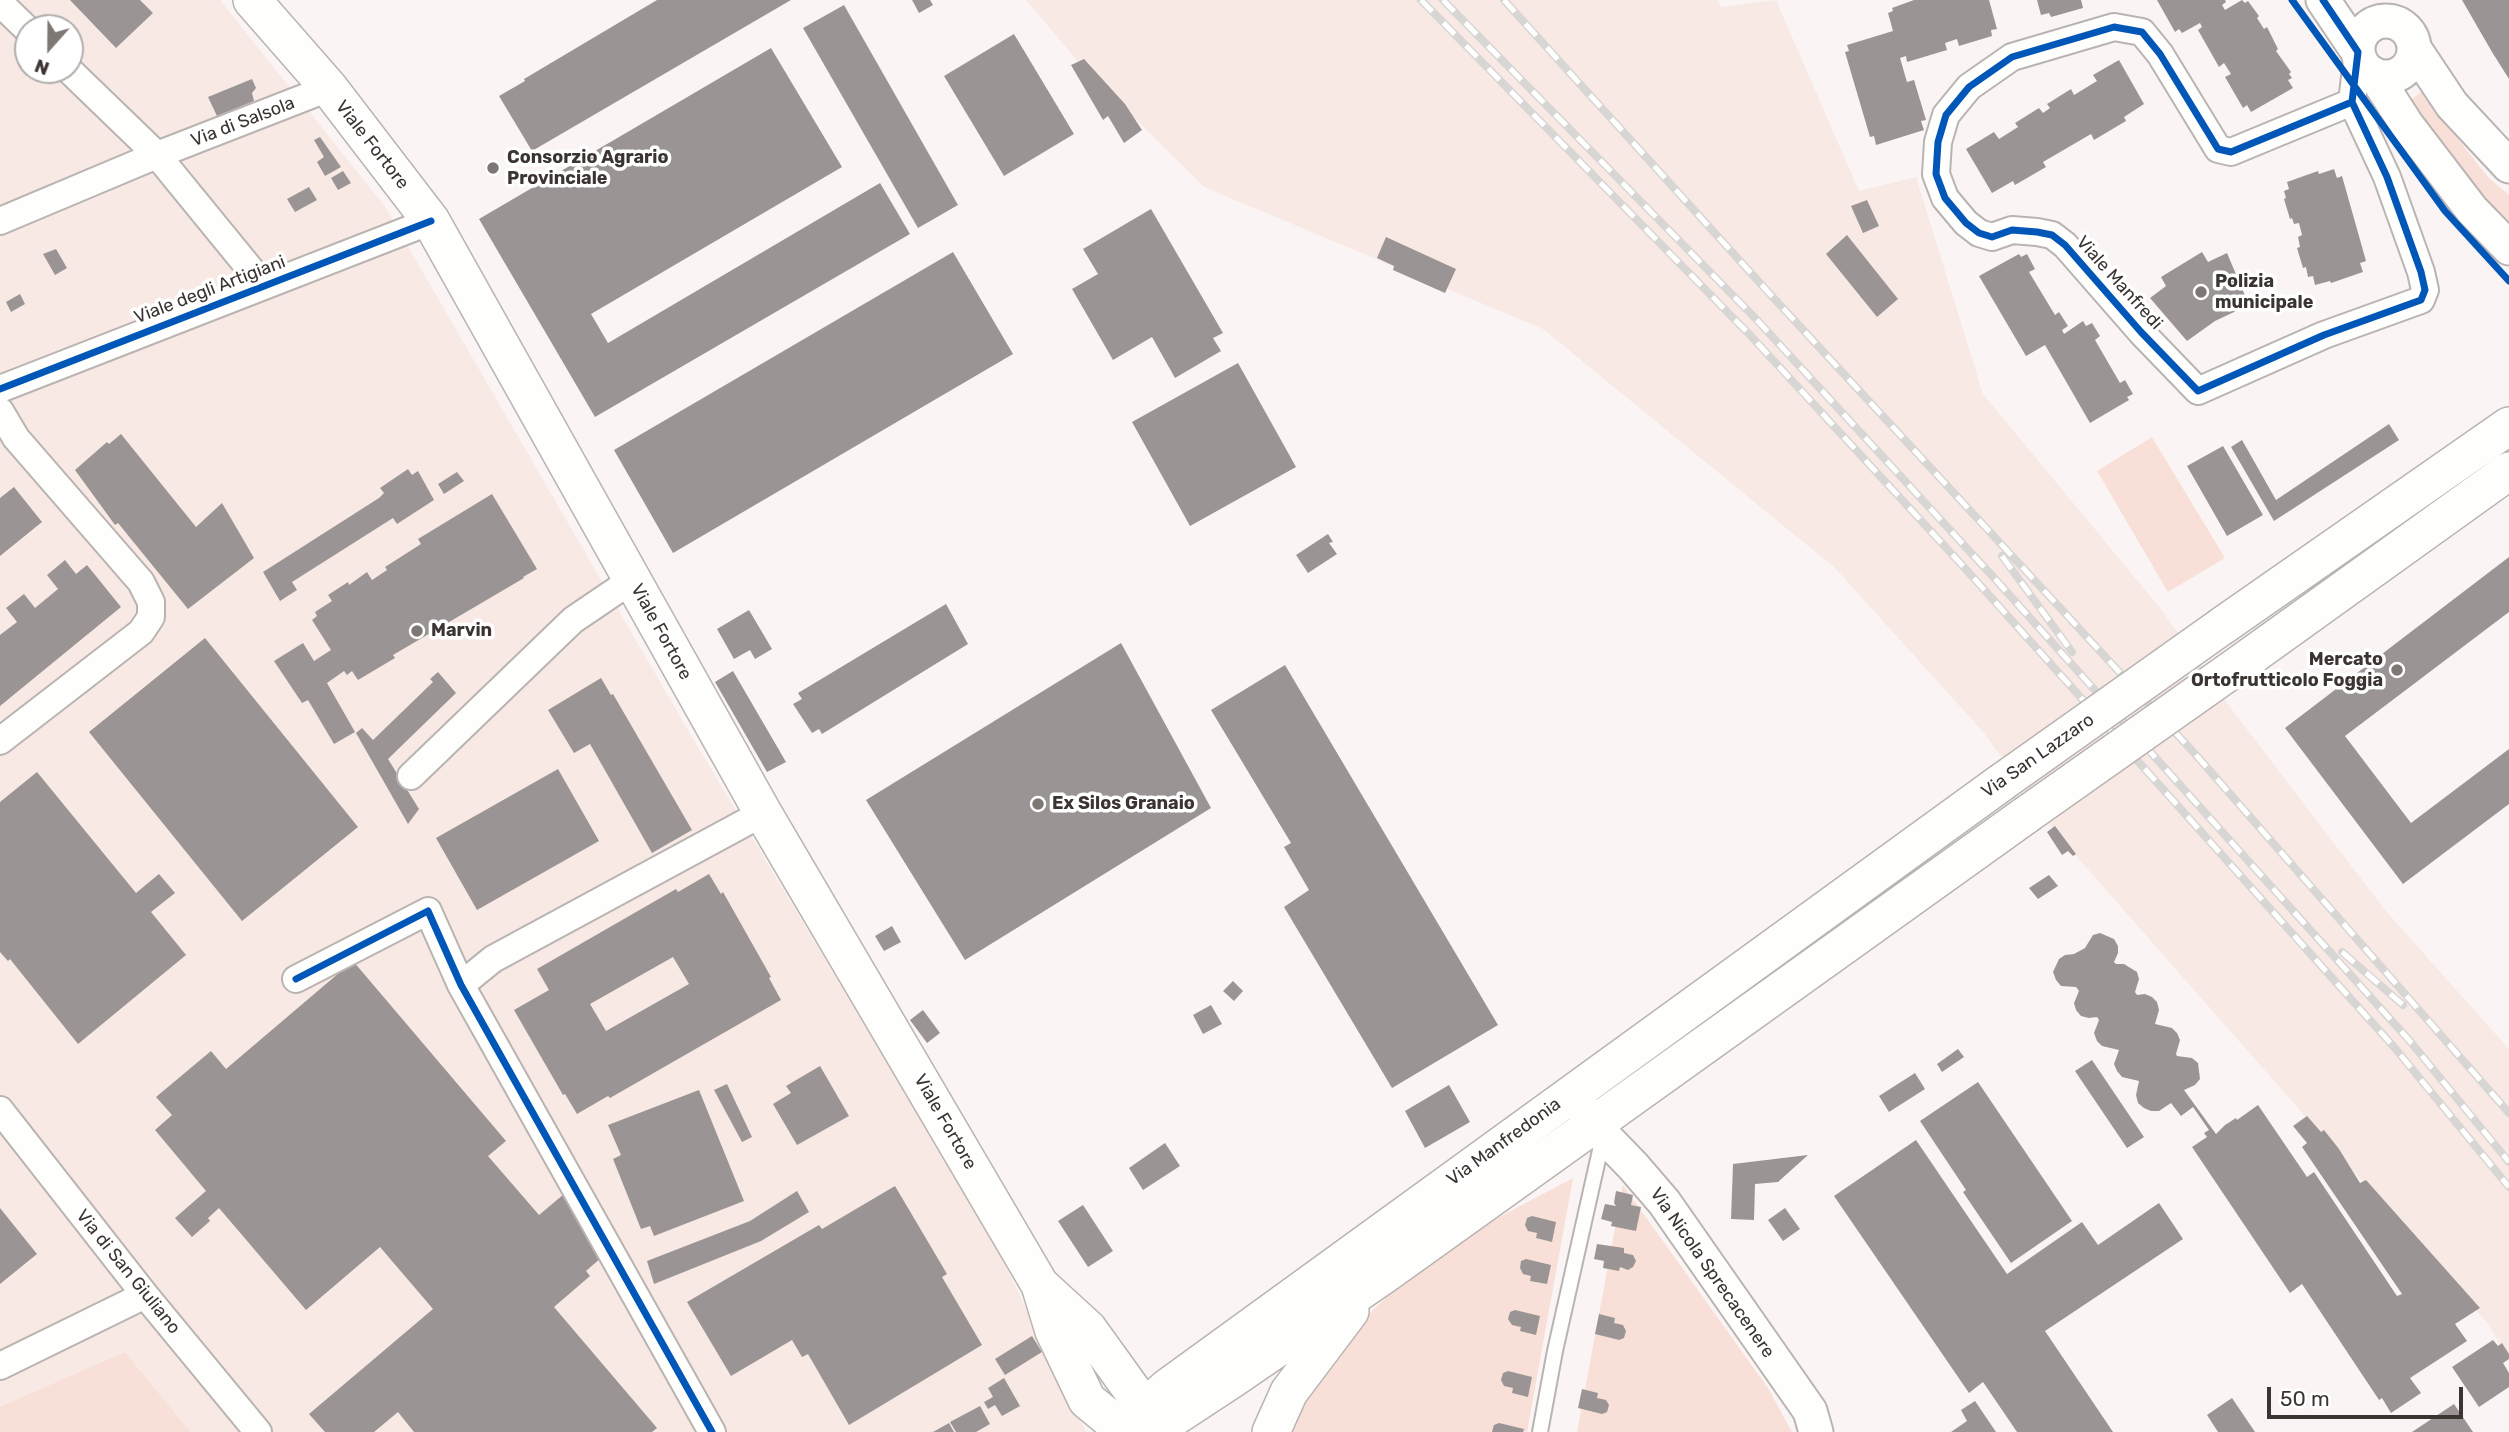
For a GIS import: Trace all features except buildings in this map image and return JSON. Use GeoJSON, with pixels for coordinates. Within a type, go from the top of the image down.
{"type":"FeatureCollection","features":[{"type":"Feature","properties":{"kind":"main road","name":"Viale Fortore"},"geometry":{"type":"LineString","coordinates":[[252,0],[329,88],[431,221],[763,813],[1040,1285],[1086,1416],[1142,1426]]}},
{"type":"Feature","properties":{"kind":"main road","name":"Via San Lazzaro"},"geometry":{"type":"LineString","coordinates":[[1571,1093],[2002,782],[2509,426]]}},
{"type":"Feature","properties":{"kind":"main road"},"geometry":{"type":"LineString","coordinates":[[1142,1426],[1385,1274],[1598,1129],[2026,815],[2509,471]]}},
{"type":"Feature","properties":{"kind":"main road","name":"Via Manfredonia"},"geometry":{"type":"LineString","coordinates":[[1142,1426],[1167,1388],[1571,1093]]}},
{"type":"Feature","properties":{"kind":"main road"},"geometry":{"type":"LineString","coordinates":[[1271,1432],[1289,1392],[1311,1361],[1341,1320],[1385,1274]]}},
{"type":"Feature","properties":{"kind":"main road","name":"Viale Fortore"},"geometry":{"type":"LineString","coordinates":[[1040,1285],[1088,1329],[1142,1426]]}},
{"type":"Feature","properties":{"kind":"street"},"geometry":{"type":"LineString","coordinates":[[2323,0],[2407,125],[2472,210],[2509,247]]}},
{"type":"Feature","properties":{"kind":"street"},"geometry":{"type":"LineString","coordinates":[[0,3],[14,16]]}},
{"type":"Feature","properties":{"kind":"street"},"geometry":{"type":"LineString","coordinates":[[2351,102],[2366,63],[2362,34],[2368,27],[2385,21],[2396,23],[2452,105],[2509,166]]}},
{"type":"Feature","properties":{"kind":"street"},"geometry":{"type":"LineString","coordinates":[[2366,63],[2392,76],[2401,73],[2412,59],[2396,23]]}},
{"type":"Feature","properties":{"kind":"street","name":"Viale Manfredi"},"geometry":{"type":"LineString","coordinates":[[2114,27],[2142,32],[2160,54],[2218,149],[2231,152],[2351,102],[2387,177],[2421,272],[2425,290],[2421,300],[2324,335],[2198,391],[2141,332],[2080,261],[2052,235],[2012,230],[1992,237],[1979,233],[1966,223],[1945,198],[1936,174],[1938,142],[1946,115],[1969,87],[2012,57],[2114,27]]}},
{"type":"Feature","properties":{"kind":"street"},"geometry":{"type":"LineString","coordinates":[[83,84],[157,155],[264,286]]}},
{"type":"Feature","properties":{"kind":"street","name":"Via di Salsola"},"geometry":{"type":"LineString","coordinates":[[0,221],[157,155],[329,88]]}},
{"type":"Feature","properties":{"kind":"street","name":"Viale degli Artigiani"},"geometry":{"type":"LineString","coordinates":[[2,391],[431,221]]}},
{"type":"Feature","properties":{"kind":"street"},"geometry":{"type":"LineString","coordinates":[[0,741],[141,632],[151,617],[151,602],[141,582],[16,438],[2,391]]}},
{"type":"Feature","properties":{"kind":"street"},"geometry":{"type":"LineString","coordinates":[[411,776],[573,620],[632,580]]}},
{"type":"Feature","properties":{"kind":"street"},"geometry":{"type":"LineString","coordinates":[[461,985],[493,959],[763,813]]}},
{"type":"Feature","properties":{"kind":"street"},"geometry":{"type":"LineString","coordinates":[[296,979],[428,911],[461,985],[712,1432]]}},
{"type":"Feature","properties":{"kind":"street","name":"Via Manfredonia"},"geometry":{"type":"LineString","coordinates":[[1571,1093],[1598,1129]]}},
{"type":"Feature","properties":{"kind":"street","name":"Via di San Giuliano"},"geometry":{"type":"LineString","coordinates":[[0,1110],[145,1295],[258,1432]]}},
{"type":"Feature","properties":{"kind":"street","name":"Via Nicola Sprecacenere"},"geometry":{"type":"LineString","coordinates":[[1598,1129],[1664,1202],[1810,1411],[1816,1432]]}},
{"type":"Feature","properties":{"kind":"street"},"geometry":{"type":"LineString","coordinates":[[0,1366],[145,1295]]}},
{"type":"Feature","properties":{"kind":"lane"},"geometry":{"type":"LineString","coordinates":[[1540,1432],[1598,1129]]}},
{"type":"Feature","properties":{"kind":"shaded area"},"geometry":{"type":"Polygon","coordinates":[[[0,0],[220,0],[384,205],[692,737],[992,1238],[1086,1432],[0,1432],[0,0]]]}},
{"type":"Feature","properties":{"kind":"shaded area"},"geometry":{"type":"Polygon","coordinates":[[[1026,0],[1718,0],[1721,7],[1776,0],[1859,191],[1916,177],[1983,394],[2161,609],[2233,711],[2385,910],[2509,1049],[2509,1359],[2488,1324],[2055,832],[1984,733],[1835,568],[1543,329],[1204,187],[1081,65],[1026,0]]]}},
{"type":"Feature","properties":{"kind":"shaded area"},"geometry":{"type":"Polygon","coordinates":[[[2421,92],[2488,177],[2509,195],[2509,236],[2405,104],[2421,92]]]}},
{"type":"Feature","properties":{"kind":"shaded area"},"geometry":{"type":"Polygon","coordinates":[[[2152,437],[2225,558],[2168,592],[2097,471],[2152,437]]]}},
{"type":"Feature","properties":{"kind":"shaded area"},"geometry":{"type":"Polygon","coordinates":[[[1573,1178],[1527,1432],[1289,1432],[1315,1367],[1414,1270],[1490,1222],[1573,1178]]]}},
{"type":"Feature","properties":{"kind":"shaded area"},"geometry":{"type":"Polygon","coordinates":[[[1623,1185],[1768,1388],[1792,1432],[1577,1432],[1623,1185]]]}},
{"type":"Feature","properties":{"kind":"shaded area"},"geometry":{"type":"Polygon","coordinates":[[[125,1352],[190,1432],[0,1432],[0,1407],[125,1352]]]}},
{"type":"Feature","properties":{"kind":"railway"},"geometry":{"type":"LineString","coordinates":[[1421,0],[1749,334],[1962,565],[2394,1047],[2509,1187]]}},
{"type":"Feature","properties":{"kind":"railway"},"geometry":{"type":"LineString","coordinates":[[1443,0],[1757,320],[1996,580],[2409,1040],[2509,1162]]}},
{"type":"Feature","properties":{"kind":"railway"},"geometry":{"type":"LineString","coordinates":[[1504,0],[1769,293],[2196,755],[2509,1113]]}},
{"type":"Feature","properties":{"kind":"railway"},"geometry":{"type":"LineString","coordinates":[[2002,556],[2072,652]]}},
{"type":"Feature","properties":{"kind":"railway"},"geometry":{"type":"LineString","coordinates":[[2342,952],[2403,1005]]}},
{"type":"Feature","properties":{"kind":"cycle path"},"geometry":{"type":"LineString","coordinates":[[2292,0],[2445,211],[2509,281]]}},
{"type":"Feature","properties":{"kind":"cycle path"},"geometry":{"type":"LineString","coordinates":[[2323,0],[2358,52],[2352,102],[2387,177],[2421,272],[2425,290],[2421,300],[2324,335],[2198,391],[2141,332],[2065,245],[2052,235],[2037,232],[2012,230],[1992,237],[1979,233],[1966,223],[1945,198],[1936,174],[1938,142],[1946,115],[1969,87],[2012,57],[2114,27],[2142,32],[2160,54],[2218,149],[2231,152],[2352,102]]}},
{"type":"Feature","properties":{"kind":"cycle path"},"geometry":{"type":"LineString","coordinates":[[0,389],[431,221]]}},
{"type":"Feature","properties":{"kind":"cycle path"},"geometry":{"type":"LineString","coordinates":[[296,979],[428,911],[461,985],[712,1432]]}},
{"type":"Feature","properties":{"kind":"place","name":"Consorzio Agrario Provinciale"},"geometry":{"type":"Point","coordinates":[493,168]}},
{"type":"Feature","properties":{"kind":"place","name":"Polizia municipale"},"geometry":{"type":"Point","coordinates":[2201,292]}},
{"type":"Feature","properties":{"kind":"place","name":"Marvin"},"geometry":{"type":"Point","coordinates":[417,631]}},
{"type":"Feature","properties":{"kind":"place","name":"Mercato Ortofrutticolo Foggia"},"geometry":{"type":"Point","coordinates":[2397,670]}},
{"type":"Feature","properties":{"kind":"place","name":"Ex Silos Granaio"},"geometry":{"type":"Point","coordinates":[1038,804]}}]}
